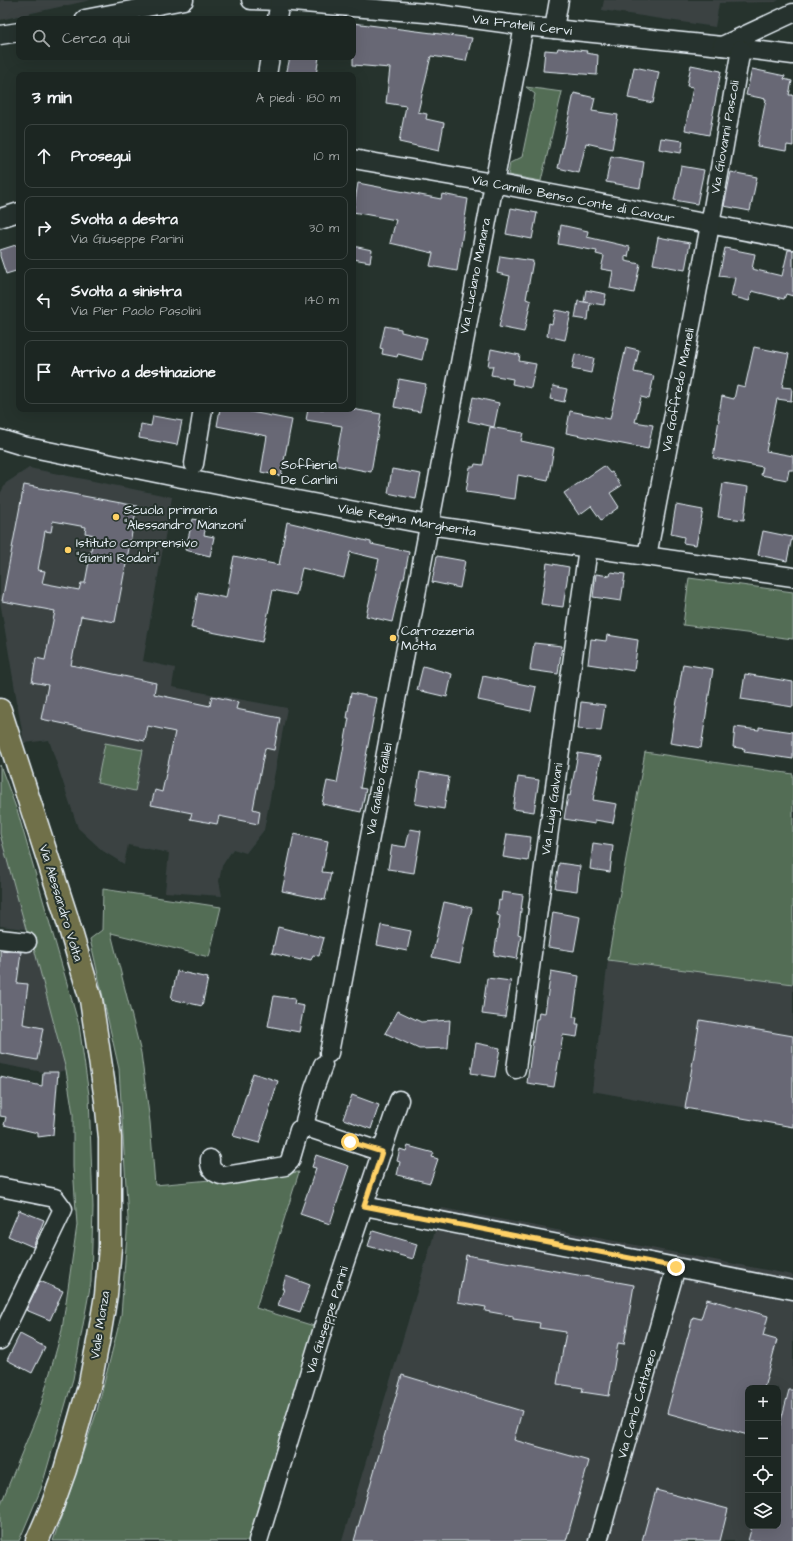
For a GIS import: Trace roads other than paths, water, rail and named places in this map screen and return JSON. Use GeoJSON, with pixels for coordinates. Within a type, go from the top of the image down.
{"type":"FeatureCollection","features":[{"type":"Feature","properties":{"kind":"main road","name":"Via Alessandro Volta"},"geometry":{"type":"LineString","coordinates":[[0,710],[66,915],[91,1000],[106,1100]]}},
{"type":"Feature","properties":{"kind":"main road","name":"Viale Monza"},"geometry":{"type":"LineString","coordinates":[[37,1541],[61,1483],[78,1428],[90,1383],[105,1304],[110,1247],[110,1138],[106,1100]]}},
{"type":"Feature","properties":{"kind":"street"},"geometry":{"type":"LineString","coordinates":[[101,16],[184,0]]}},
{"type":"Feature","properties":{"kind":"street","name":"Via Fratelli Cervi"},"geometry":{"type":"LineString","coordinates":[[251,0],[436,14],[524,26],[722,46],[793,55]]}},
{"type":"Feature","properties":{"kind":"street"},"geometry":{"type":"LineString","coordinates":[[554,29],[559,0]]}},
{"type":"Feature","properties":{"kind":"street"},"geometry":{"type":"LineString","coordinates":[[278,16],[280,1]]}},
{"type":"Feature","properties":{"kind":"street"},"geometry":{"type":"LineString","coordinates":[[722,46],[793,13]]}},
{"type":"Feature","properties":{"kind":"street","name":"Via Luciano Manara"},"geometry":{"type":"LineString","coordinates":[[429,525],[524,26]]}},
{"type":"Feature","properties":{"kind":"street"},"geometry":{"type":"LineString","coordinates":[[0,35],[16,32]]}},
{"type":"Feature","properties":{"kind":"street","name":"Via Giovanni Pascoli"},"geometry":{"type":"LineString","coordinates":[[710,225],[741,49]]}},
{"type":"Feature","properties":{"kind":"street"},"geometry":{"type":"LineString","coordinates":[[268,72],[270,60]]}},
{"type":"Feature","properties":{"kind":"street","name":"Via Camillo Benso Conte di Cavour"},"geometry":{"type":"LineString","coordinates":[[356,160],[493,183],[793,240]]}},
{"type":"Feature","properties":{"kind":"street"},"geometry":{"type":"LineString","coordinates":[[0,218],[16,213]]}},
{"type":"Feature","properties":{"kind":"street","name":"Via Goffredo Mameli"},"geometry":{"type":"LineString","coordinates":[[647,556],[710,225]]}},
{"type":"Feature","properties":{"kind":"street"},"geometry":{"type":"LineString","coordinates":[[194,464],[203,412]]}},
{"type":"Feature","properties":{"kind":"street","name":"Viale Regina Margherita"},"geometry":{"type":"LineString","coordinates":[[0,439],[23,446],[169,476],[429,525],[793,577]]}},
{"type":"Feature","properties":{"kind":"street","name":"Viale Regina Margherita"},"geometry":{"type":"LineString","coordinates":[[0,452],[23,446]]}},
{"type":"Feature","properties":{"kind":"street","name":"Via Galileo Galilei"},"geometry":{"type":"LineString","coordinates":[[309,1128],[305,1120],[314,1089],[326,1059],[429,525]]}},
{"type":"Feature","properties":{"kind":"street","name":"Via Luigi Galvani"},"geometry":{"type":"LineString","coordinates":[[516,1069],[588,548]]}},
{"type":"Feature","properties":{"kind":"street"},"geometry":{"type":"LineString","coordinates":[[0,939],[27,942]]}},
{"type":"Feature","properties":{"kind":"street","name":"Via Giuseppe Parini"},"geometry":{"type":"LineString","coordinates":[[258,1541],[328,1312],[399,1100]]}},
{"type":"Feature","properties":{"kind":"street"},"geometry":{"type":"LineString","coordinates":[[210,1159],[212,1170],[216,1174],[224,1176],[285,1166],[290,1161],[299,1130],[309,1128],[382,1152]]}},
{"type":"Feature","properties":{"kind":"street"},"geometry":{"type":"LineString","coordinates":[[0,1187],[55,1198],[63,1210],[0,1340]]}},
{"type":"Feature","properties":{"kind":"street"},"geometry":{"type":"LineString","coordinates":[[364,1206],[793,1290]]}},
{"type":"Feature","properties":{"kind":"street","name":"Via Carlo Cattaneo"},"geometry":{"type":"LineString","coordinates":[[598,1541],[676,1267]]}},
{"type":"Feature","properties":{"kind":"place","name":"Soffieria De Carlini"},"geometry":{"type":"Point","coordinates":[273,472]}},
{"type":"Feature","properties":{"kind":"place","name":"Scuola primaria \"Alessandro Manzoni\""},"geometry":{"type":"Point","coordinates":[116,517]}},
{"type":"Feature","properties":{"kind":"place","name":"Istituto comprensivo \"Gianni Rodari\""},"geometry":{"type":"Point","coordinates":[68,550]}},
{"type":"Feature","properties":{"kind":"place","name":"Carrozzeria Motta"},"geometry":{"type":"Point","coordinates":[393,638]}}]}
